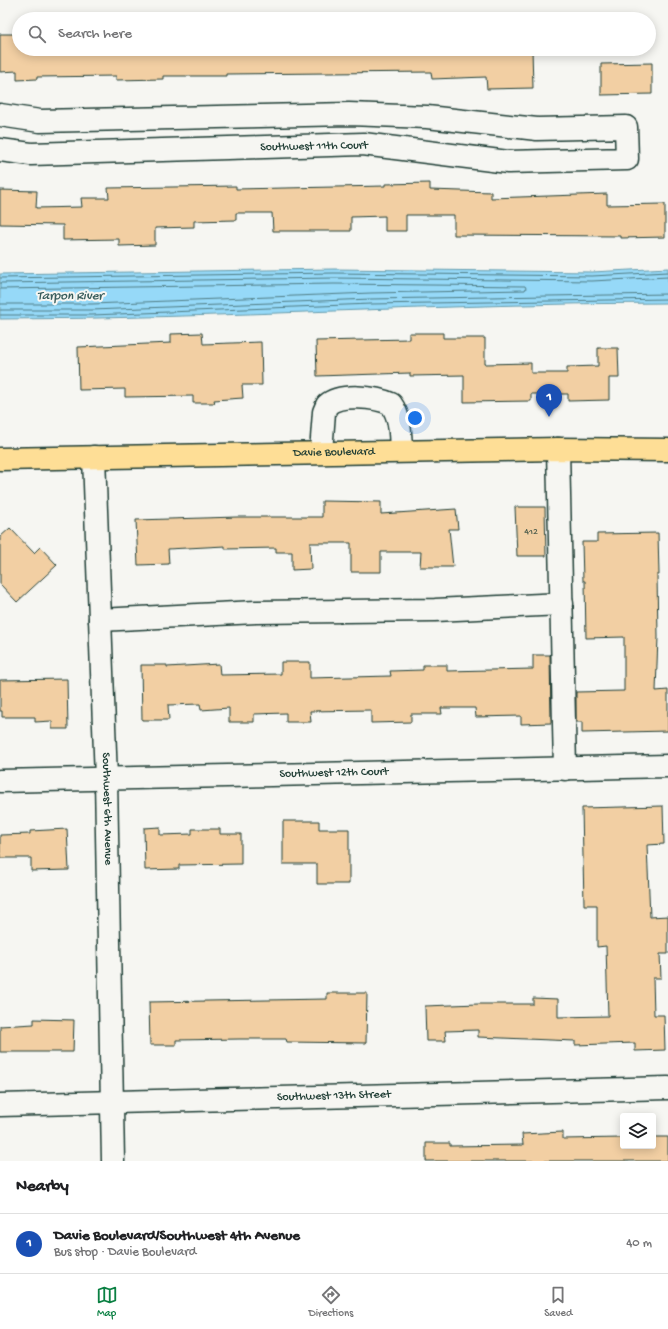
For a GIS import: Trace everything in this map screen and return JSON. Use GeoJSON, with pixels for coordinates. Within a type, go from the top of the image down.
{"type":"FeatureCollection","features":[{"type":"Feature","properties":{"kind":"main road","name":"Davie Boulevard"},"geometry":{"type":"LineString","coordinates":[[0,459],[321,452],[558,449],[668,450]]}},
{"type":"Feature","properties":{"kind":"street","name":"Southwest 11th Court"},"geometry":{"type":"LineString","coordinates":[[0,150],[31,154],[363,144],[508,162],[628,159],[626,127],[537,129],[427,117],[348,114],[97,120]]}},
{"type":"Feature","properties":{"kind":"street"},"geometry":{"type":"LineString","coordinates":[[0,115],[40,121],[97,120],[97,152]]}},
{"type":"Feature","properties":{"kind":"street"},"geometry":{"type":"LineString","coordinates":[[321,452],[324,412],[327,405],[345,399],[369,397],[391,404],[395,410],[399,419],[400,451]]}},
{"type":"Feature","properties":{"kind":"street"},"geometry":{"type":"LineString","coordinates":[[558,449],[565,769]]}},
{"type":"Feature","properties":{"kind":"street","name":"Southwest 6th Avenue"},"geometry":{"type":"LineString","coordinates":[[94,457],[106,779],[113,1161]]}},
{"type":"Feature","properties":{"kind":"street"},"geometry":{"type":"LineString","coordinates":[[100,620],[256,612],[435,610],[562,604]]}},
{"type":"Feature","properties":{"kind":"street","name":"Southwest 12th Court"},"geometry":{"type":"LineString","coordinates":[[0,781],[668,766]]}},
{"type":"Feature","properties":{"kind":"street","name":"Southwest 13th Street"},"geometry":{"type":"LineString","coordinates":[[0,1105],[668,1088]]}},
{"type":"Feature","properties":{"kind":"water","name":"Tarpon River"},"geometry":{"type":"Polygon","coordinates":[[[668,268],[668,303],[0,319],[0,274],[334,269],[592,272],[668,268]]]}},
{"type":"Feature","properties":{"kind":"building"},"geometry":{"type":"Polygon","coordinates":[[[0,34],[12,34],[12,56],[532,56],[533,88],[487,89],[486,77],[432,79],[431,72],[226,74],[226,76],[163,76],[163,79],[116,80],[116,76],[37,77],[37,79],[17,80],[17,71],[0,72],[0,34]]]}},
{"type":"Feature","properties":{"kind":"building"},"geometry":{"type":"Polygon","coordinates":[[[652,63],[652,94],[601,95],[601,64],[652,63]]]}},
{"type":"Feature","properties":{"kind":"building"},"geometry":{"type":"Polygon","coordinates":[[[430,183],[430,190],[491,192],[491,198],[607,194],[607,205],[665,204],[665,237],[621,238],[621,236],[454,235],[454,215],[406,215],[406,231],[385,231],[385,216],[351,217],[351,231],[273,231],[272,213],[236,213],[236,220],[194,221],[194,227],[155,228],[155,245],[119,246],[119,239],[63,240],[63,225],[0,224],[0,190],[37,191],[36,208],[82,207],[81,198],[109,198],[108,188],[236,186],[236,189],[385,186],[385,184],[430,183]]]}},
{"type":"Feature","properties":{"kind":"building"},"geometry":{"type":"Polygon","coordinates":[[[202,333],[203,344],[261,342],[262,385],[242,385],[243,398],[214,400],[215,403],[193,403],[193,396],[125,397],[125,389],[79,390],[78,347],[171,343],[171,334],[202,333]]]}},
{"type":"Feature","properties":{"kind":"building"},"geometry":{"type":"Polygon","coordinates":[[[409,333],[443,333],[443,338],[485,338],[485,364],[531,363],[531,373],[567,373],[567,367],[598,366],[598,348],[618,348],[619,378],[609,378],[609,400],[568,401],[568,394],[531,394],[531,401],[464,402],[464,375],[410,376],[410,373],[317,376],[316,341],[409,339],[409,333]]]}},
{"type":"Feature","properties":{"kind":"building"},"geometry":{"type":"Polygon","coordinates":[[[322,501],[381,502],[381,514],[456,509],[458,529],[449,529],[453,567],[420,567],[421,552],[381,552],[381,572],[351,572],[351,543],[310,543],[311,569],[292,570],[292,552],[276,552],[276,548],[225,549],[225,546],[168,549],[169,564],[138,565],[136,520],[237,517],[322,517],[322,501]]]}},
{"type":"Feature","properties":{"kind":"building"},"geometry":{"type":"Polygon","coordinates":[[[515,507],[545,507],[546,556],[517,556],[515,507]]]}},
{"type":"Feature","properties":{"kind":"building"},"geometry":{"type":"Polygon","coordinates":[[[10,528],[34,553],[40,547],[57,565],[17,602],[0,584],[0,537],[10,528]]]}},
{"type":"Feature","properties":{"kind":"building"},"geometry":{"type":"Polygon","coordinates":[[[658,533],[659,575],[657,575],[658,637],[656,691],[668,690],[668,731],[582,733],[582,722],[576,722],[576,692],[624,691],[624,637],[586,638],[585,581],[583,581],[582,542],[597,542],[597,534],[658,533]]]}},
{"type":"Feature","properties":{"kind":"building"},"geometry":{"type":"Polygon","coordinates":[[[533,655],[550,655],[551,723],[521,724],[521,716],[476,717],[475,708],[441,708],[442,714],[411,714],[411,722],[371,723],[371,710],[310,711],[311,722],[286,722],[286,713],[254,714],[254,722],[229,722],[229,708],[201,710],[200,704],[168,705],[169,720],[142,720],[141,665],[167,665],[167,667],[219,664],[220,675],[281,674],[281,662],[310,662],[310,678],[391,676],[390,671],[423,670],[423,665],[447,665],[447,671],[533,669],[533,655]]]}},
{"type":"Feature","properties":{"kind":"building"},"geometry":{"type":"Polygon","coordinates":[[[67,679],[68,729],[52,729],[52,721],[35,722],[35,717],[2,717],[2,711],[0,711],[0,680],[67,679]]]}},
{"type":"Feature","properties":{"kind":"building"},"geometry":{"type":"Polygon","coordinates":[[[663,806],[664,844],[647,845],[650,917],[668,916],[668,954],[660,954],[661,978],[653,978],[654,1015],[664,1015],[665,1050],[635,1051],[635,1043],[575,1045],[575,1041],[478,1037],[478,1030],[445,1031],[446,1041],[426,1041],[425,1006],[533,1004],[533,998],[558,999],[558,1017],[608,1016],[606,946],[597,947],[597,905],[584,905],[582,808],[663,806]]]}},
{"type":"Feature","properties":{"kind":"building"},"geometry":{"type":"Polygon","coordinates":[[[283,821],[319,821],[319,829],[349,829],[349,884],[317,884],[317,864],[283,864],[283,821]]]}},
{"type":"Feature","properties":{"kind":"building"},"geometry":{"type":"Polygon","coordinates":[[[160,827],[160,835],[192,834],[192,829],[220,829],[220,834],[241,834],[241,864],[179,865],[179,869],[145,870],[144,828],[160,827]]]}},
{"type":"Feature","properties":{"kind":"building"},"geometry":{"type":"Polygon","coordinates":[[[67,829],[69,870],[31,871],[31,858],[0,858],[0,835],[30,834],[30,831],[67,829]]]}},
{"type":"Feature","properties":{"kind":"building"},"geometry":{"type":"Polygon","coordinates":[[[327,993],[367,993],[366,1043],[287,1042],[286,1039],[239,1039],[176,1040],[176,1045],[150,1045],[149,1002],[327,999],[327,993]]]}},
{"type":"Feature","properties":{"kind":"building"},"geometry":{"type":"Polygon","coordinates":[[[34,1019],[74,1020],[73,1052],[0,1052],[0,1026],[34,1024],[34,1019]]]}},
{"type":"Feature","properties":{"kind":"building"},"geometry":{"type":"Polygon","coordinates":[[[563,1132],[563,1139],[620,1138],[620,1149],[656,1149],[656,1137],[668,1137],[668,1161],[426,1161],[426,1143],[450,1143],[450,1146],[523,1145],[522,1134],[563,1132]]]}},
{"type":"Feature","properties":{"kind":"place","name":"Davie Boulevard/Southwest 4th Avenue"},"geometry":{"type":"Point","coordinates":[549,417]}}]}
